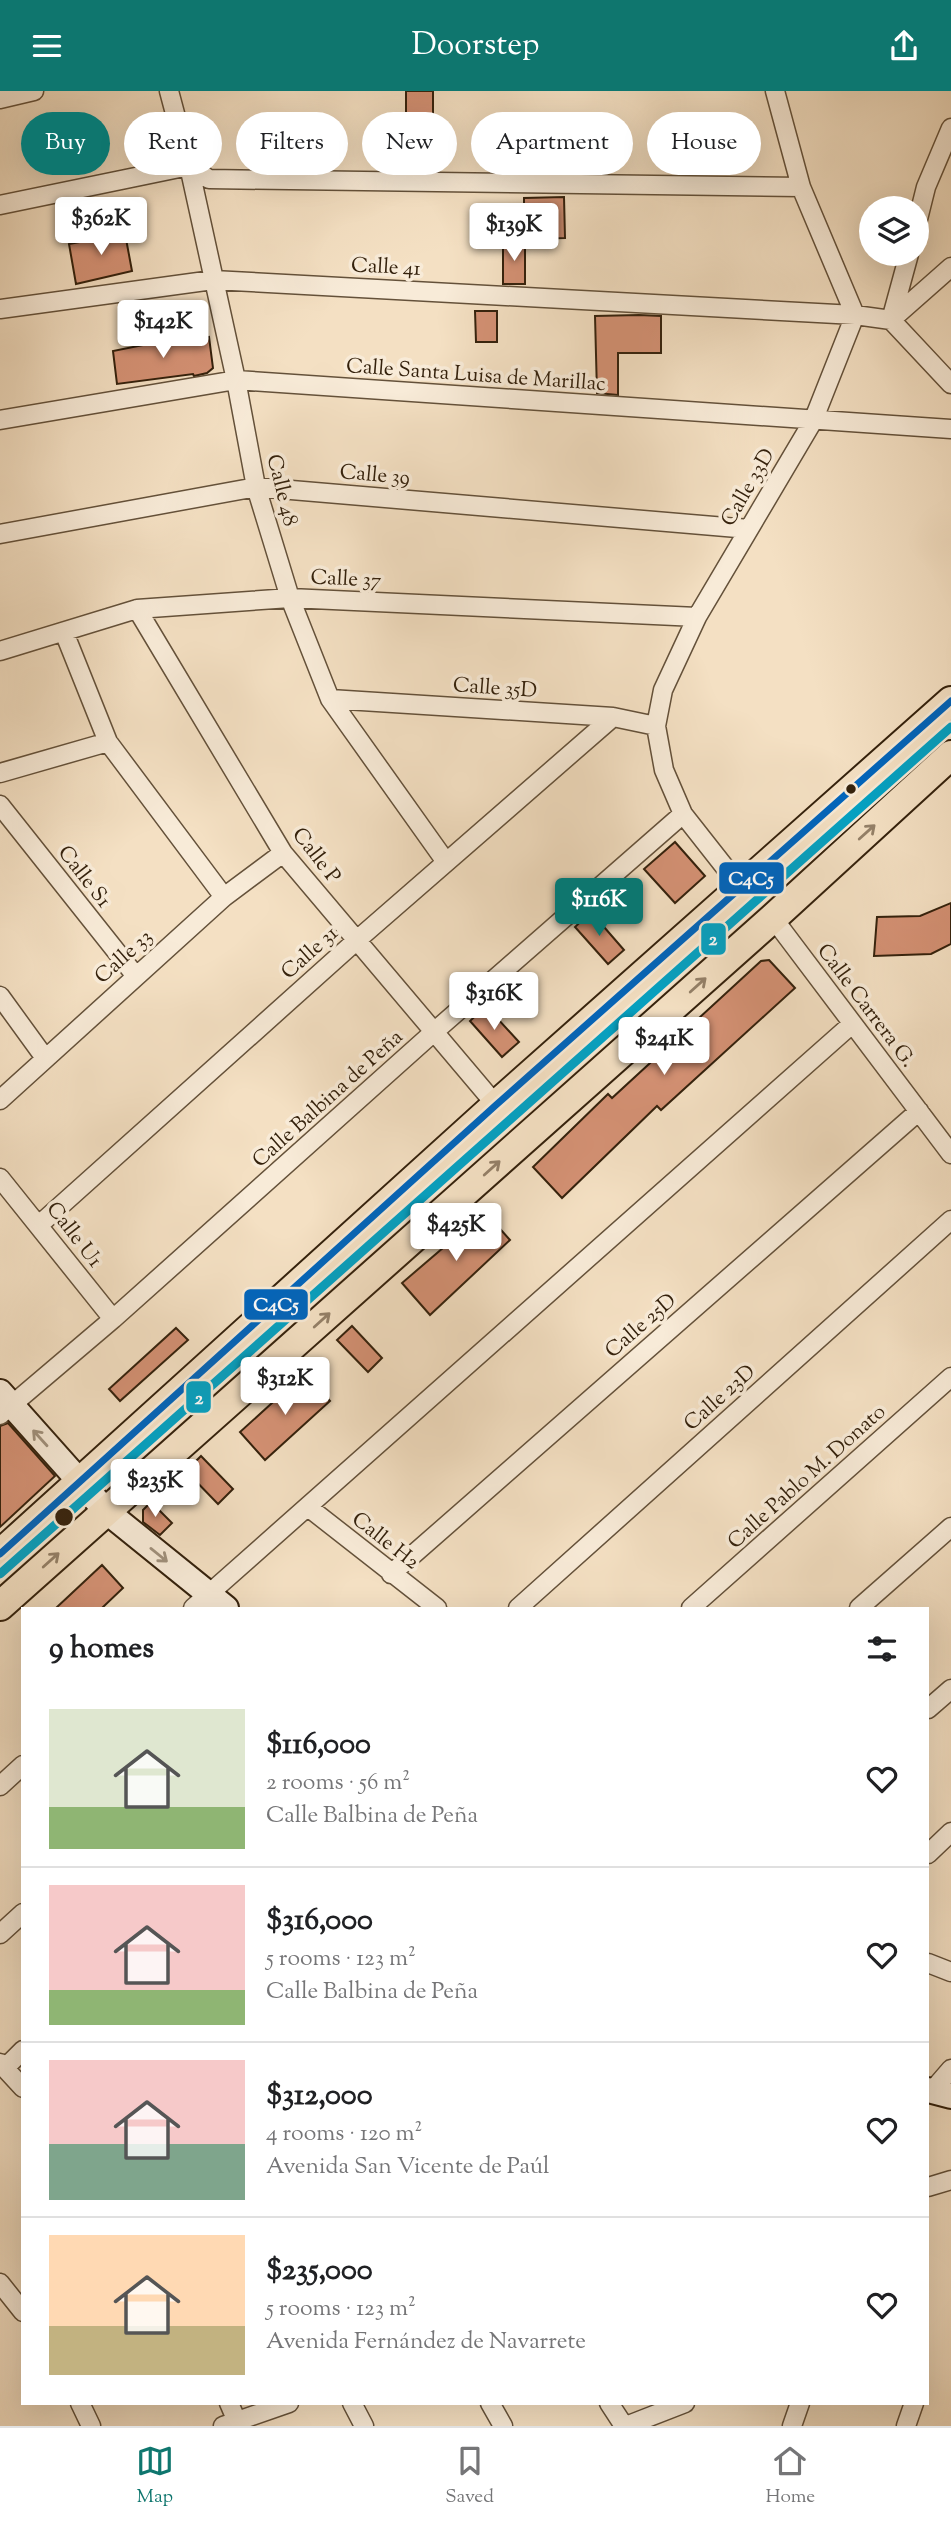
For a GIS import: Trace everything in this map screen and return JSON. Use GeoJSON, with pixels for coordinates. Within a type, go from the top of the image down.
{"type":"FeatureCollection","features":[{"type":"Feature","properties":{"kind":"main road"},"geometry":{"type":"LineString","coordinates":[[0,1554],[496,1105],[951,701]]}},
{"type":"Feature","properties":{"kind":"main road"},"geometry":{"type":"LineString","coordinates":[[0,1606],[773,918],[951,755]]}},
{"type":"Feature","properties":{"kind":"main road"},"geometry":{"type":"LineString","coordinates":[[4,1404],[106,1511],[209,1604]]}},
{"type":"Feature","properties":{"kind":"street"},"geometry":{"type":"LineString","coordinates":[[0,99],[34,91]]}},
{"type":"Feature","properties":{"kind":"street","name":"Calle 48"},"geometry":{"type":"LineString","coordinates":[[169,91],[175,112]]}},
{"type":"Feature","properties":{"kind":"street"},"geometry":{"type":"LineString","coordinates":[[775,91],[801,187],[855,315]]}},
{"type":"Feature","properties":{"kind":"street"},"geometry":{"type":"LineString","coordinates":[[924,196],[951,128]]}},
{"type":"Feature","properties":{"kind":"street"},"geometry":{"type":"LineString","coordinates":[[0,205],[145,175]]}},
{"type":"Feature","properties":{"kind":"street","name":"Calle 48"},"geometry":{"type":"LineString","coordinates":[[191,175],[236,380],[256,487],[290,598],[330,699],[446,862]]}},
{"type":"Feature","properties":{"kind":"street"},"geometry":{"type":"LineString","coordinates":[[203,175],[209,179],[801,187]]}},
{"type":"Feature","properties":{"kind":"street"},"geometry":{"type":"LineString","coordinates":[[891,320],[906,266]]}},
{"type":"Feature","properties":{"kind":"street"},"geometry":{"type":"LineString","coordinates":[[891,320],[951,267]]}},
{"type":"Feature","properties":{"kind":"street","name":"Calle 41"},"geometry":{"type":"LineString","coordinates":[[0,309],[213,280],[855,315],[891,320]]}},
{"type":"Feature","properties":{"kind":"street","name":"Calle 33D"},"geometry":{"type":"LineString","coordinates":[[742,889],[683,814],[664,770],[656,726],[663,690],[697,617],[813,421],[855,315]]}},
{"type":"Feature","properties":{"kind":"street"},"geometry":{"type":"LineString","coordinates":[[891,320],[951,384]]}},
{"type":"Feature","properties":{"kind":"street","name":"Calle Santa Luisa de Marillac"},"geometry":{"type":"LineString","coordinates":[[0,420],[236,380],[951,429]]}},
{"type":"Feature","properties":{"kind":"street","name":"Calle 39"},"geometry":{"type":"LineString","coordinates":[[0,534],[256,487],[749,529]]}},
{"type":"Feature","properties":{"kind":"street","name":"Calle 37"},"geometry":{"type":"LineString","coordinates":[[0,651],[137,609],[290,598],[697,617]]}},
{"type":"Feature","properties":{"kind":"street","name":"Calle P"},"geometry":{"type":"LineString","coordinates":[[137,609],[283,853],[496,1105]]}},
{"type":"Feature","properties":{"kind":"street"},"geometry":{"type":"LineString","coordinates":[[64,632],[108,742],[224,897]]}},
{"type":"Feature","properties":{"kind":"street","name":"Calle 35D"},"geometry":{"type":"LineString","coordinates":[[330,699],[613,717],[656,726]]}},
{"type":"Feature","properties":{"kind":"street","name":"Calle 31"},"geometry":{"type":"LineString","coordinates":[[39,1225],[356,940],[613,717]]}},
{"type":"Feature","properties":{"kind":"street"},"geometry":{"type":"LineString","coordinates":[[0,773],[108,742]]}},
{"type":"Feature","properties":{"kind":"street","name":"Calle S1"},"geometry":{"type":"LineString","coordinates":[[0,805],[135,975]]}},
{"type":"Feature","properties":{"kind":"street","name":"Calle Balbina de Peña"},"geometry":{"type":"LineString","coordinates":[[4,1404],[113,1319],[683,814]]}},
{"type":"Feature","properties":{"kind":"street","name":"Calle 33"},"geometry":{"type":"LineString","coordinates":[[0,1100],[224,897],[283,853]]}},
{"type":"Feature","properties":{"kind":"street","name":"Calle Carrera G."},"geometry":{"type":"LineString","coordinates":[[773,918],[951,1154]]}},
{"type":"Feature","properties":{"kind":"street"},"geometry":{"type":"LineString","coordinates":[[0,996],[45,1058]]}},
{"type":"Feature","properties":{"kind":"street"},"geometry":{"type":"LineString","coordinates":[[209,1604],[308,1507],[852,1024]]}},
{"type":"Feature","properties":{"kind":"street","name":"Calle 25D"},"geometry":{"type":"LineString","coordinates":[[391,1574],[919,1111]]}},
{"type":"Feature","properties":{"kind":"street","name":"Calle U1"},"geometry":{"type":"LineString","coordinates":[[0,1178],[113,1319]]}},
{"type":"Feature","properties":{"kind":"street","name":"Calle 23D"},"geometry":{"type":"LineString","coordinates":[[519,1607],[951,1220]]}},
{"type":"Feature","properties":{"kind":"street","name":"Calle Pablo M. Donato"},"geometry":{"type":"LineString","coordinates":[[692,1607],[951,1377]]}},
{"type":"Feature","properties":{"kind":"street","name":"Calle H2"},"geometry":{"type":"LineString","coordinates":[[308,1507],[436,1607]]}},
{"type":"Feature","properties":{"kind":"street"},"geometry":{"type":"LineString","coordinates":[[860,1607],[951,1527]]}},
{"type":"Feature","properties":{"kind":"street"},"geometry":{"type":"LineString","coordinates":[[929,1708],[951,1689]]}},
{"type":"Feature","properties":{"kind":"street"},"geometry":{"type":"LineString","coordinates":[[0,1786],[21,1767]]}},
{"type":"Feature","properties":{"kind":"street"},"geometry":{"type":"LineString","coordinates":[[929,1853],[951,1832]]}},
{"type":"Feature","properties":{"kind":"street"},"geometry":{"type":"LineString","coordinates":[[0,1934],[21,1915]]}},
{"type":"Feature","properties":{"kind":"street"},"geometry":{"type":"LineString","coordinates":[[929,1963],[951,1972]]}},
{"type":"Feature","properties":{"kind":"street"},"geometry":{"type":"LineString","coordinates":[[21,2052],[2,2066],[21,2086]]}},
{"type":"Feature","properties":{"kind":"street"},"geometry":{"type":"LineString","coordinates":[[937,2092],[951,2069]]}},
{"type":"Feature","properties":{"kind":"street"},"geometry":{"type":"LineString","coordinates":[[929,2187],[951,2180]]}},
{"type":"Feature","properties":{"kind":"street"},"geometry":{"type":"LineString","coordinates":[[0,2283],[21,2309]]}},
{"type":"Feature","properties":{"kind":"street"},"geometry":{"type":"LineString","coordinates":[[81,2405],[91,2426]]}},
{"type":"Feature","properties":{"kind":"street"},"geometry":{"type":"LineString","coordinates":[[229,2405],[233,2424],[284,2405]]}},
{"type":"Feature","properties":{"kind":"street"},"geometry":{"type":"LineString","coordinates":[[353,2405],[364,2426]]}},
{"type":"Feature","properties":{"kind":"street"},"geometry":{"type":"LineString","coordinates":[[491,2405],[503,2426]]}},
{"type":"Feature","properties":{"kind":"street"},"geometry":{"type":"LineString","coordinates":[[610,2405],[625,2426],[680,2405]]}},
{"type":"Feature","properties":{"kind":"street"},"geometry":{"type":"LineString","coordinates":[[792,2426],[799,2405]]}},
{"type":"Feature","properties":{"kind":"street"},"geometry":{"type":"LineString","coordinates":[[906,2426],[914,2405]]}},
{"type":"Feature","properties":{"kind":"building"},"geometry":{"type":"Polygon","coordinates":[[[406,91],[433,91],[433,112],[406,112],[406,91]]]}},
{"type":"Feature","properties":{"kind":"building"},"geometry":{"type":"Polygon","coordinates":[[[564,197],[565,238],[524,239],[524,198],[564,197]]]}},
{"type":"Feature","properties":{"kind":"building"},"geometry":{"type":"Polygon","coordinates":[[[124,228],[132,271],[76,284],[69,244],[96,239],[96,234],[124,228]]]}},
{"type":"Feature","properties":{"kind":"building"},"geometry":{"type":"Polygon","coordinates":[[[503,243],[525,243],[525,284],[503,284],[503,243]]]}},
{"type":"Feature","properties":{"kind":"building"},"geometry":{"type":"Polygon","coordinates":[[[475,311],[497,311],[497,342],[476,342],[475,311]]]}},
{"type":"Feature","properties":{"kind":"building"},"geometry":{"type":"Polygon","coordinates":[[[595,316],[661,316],[661,353],[618,353],[618,395],[597,393],[595,316]]]}},
{"type":"Feature","properties":{"kind":"building"},"geometry":{"type":"Polygon","coordinates":[[[183,337],[184,341],[209,337],[213,368],[207,373],[117,384],[113,351],[183,337]]]}},
{"type":"Feature","properties":{"kind":"building"},"geometry":{"type":"Polygon","coordinates":[[[675,842],[705,876],[675,903],[644,869],[675,842]]]}},
{"type":"Feature","properties":{"kind":"building"},"geometry":{"type":"Polygon","coordinates":[[[951,903],[951,944],[931,954],[874,956],[877,917],[920,916],[951,903]]]}},
{"type":"Feature","properties":{"kind":"building"},"geometry":{"type":"Polygon","coordinates":[[[591,912],[624,950],[608,964],[575,927],[591,912]]]}},
{"type":"Feature","properties":{"kind":"building"},"geometry":{"type":"Polygon","coordinates":[[[769,960],[795,988],[661,1110],[657,1106],[562,1198],[533,1167],[608,1094],[612,1098],[761,961],[769,960]]]}},
{"type":"Feature","properties":{"kind":"building"},"geometry":{"type":"Polygon","coordinates":[[[486,1006],[519,1042],[502,1057],[470,1021],[486,1006]]]}},
{"type":"Feature","properties":{"kind":"building"},"geometry":{"type":"Polygon","coordinates":[[[485,1212],[510,1240],[430,1315],[402,1283],[485,1212]]]}},
{"type":"Feature","properties":{"kind":"building"},"geometry":{"type":"Polygon","coordinates":[[[352,1326],[382,1358],[368,1372],[337,1340],[352,1326]]]}},
{"type":"Feature","properties":{"kind":"building"},"geometry":{"type":"Polygon","coordinates":[[[176,1328],[188,1340],[120,1401],[109,1389],[176,1328]]]}},
{"type":"Feature","properties":{"kind":"building"},"geometry":{"type":"Polygon","coordinates":[[[305,1373],[330,1401],[265,1460],[240,1432],[305,1373]]]}},
{"type":"Feature","properties":{"kind":"building"},"geometry":{"type":"Polygon","coordinates":[[[8,1423],[55,1476],[0,1527],[0,1426],[8,1423]]]}},
{"type":"Feature","properties":{"kind":"building"},"geometry":{"type":"Polygon","coordinates":[[[201,1456],[233,1489],[218,1504],[186,1471],[201,1456]]]}},
{"type":"Feature","properties":{"kind":"building"},"geometry":{"type":"Polygon","coordinates":[[[151,1502],[172,1523],[160,1535],[143,1522],[143,1510],[151,1502]]]}},
{"type":"Feature","properties":{"kind":"building"},"geometry":{"type":"Polygon","coordinates":[[[102,1565],[123,1588],[103,1607],[57,1607],[102,1565]]]}},
{"type":"Feature","properties":{"kind":"metro line","name":"2"},"geometry":{"type":"LineString","coordinates":[[0,1574],[951,727]]}},
{"type":"Feature","properties":{"kind":"transit line","name":"C4C5"},"geometry":{"type":"LineString","coordinates":[[0,1554],[496,1105],[951,701]]}}]}
